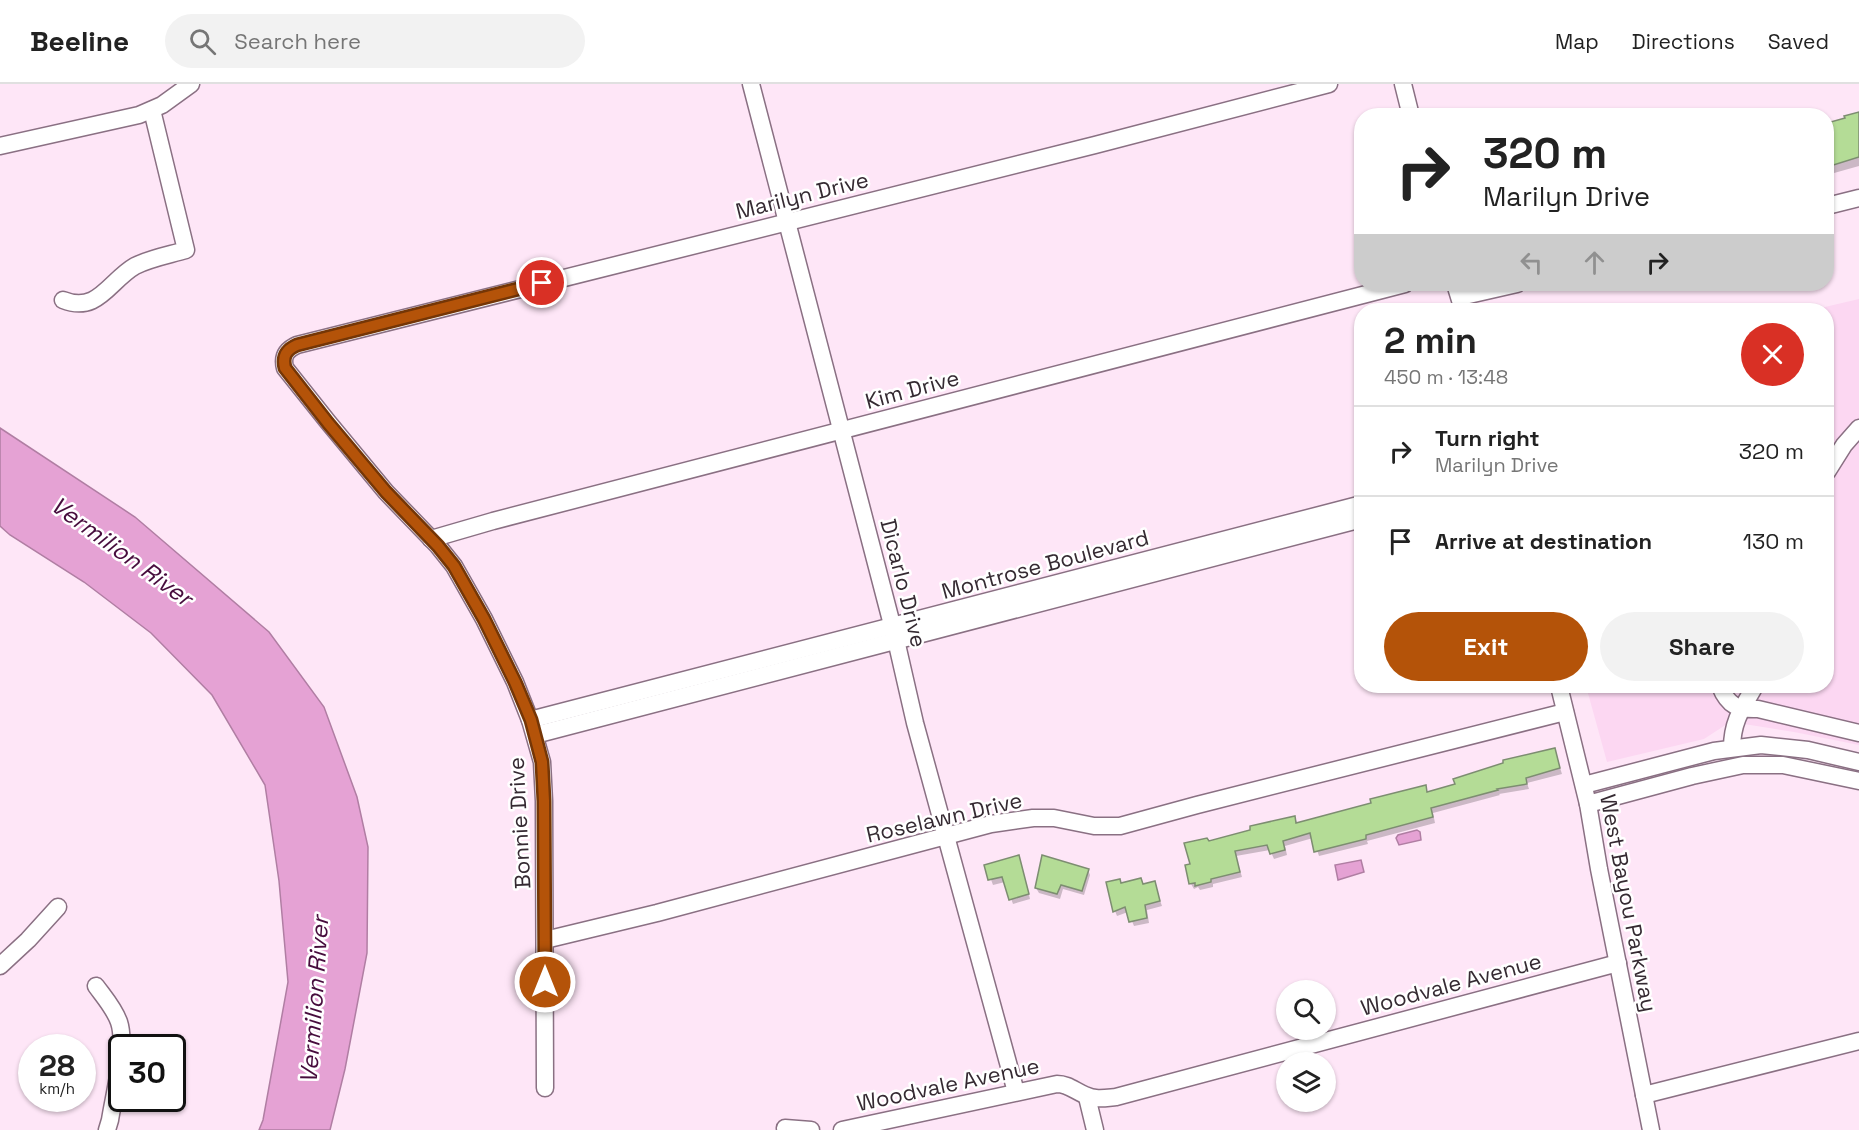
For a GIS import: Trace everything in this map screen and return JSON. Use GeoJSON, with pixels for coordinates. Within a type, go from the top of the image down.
{"type":"FeatureCollection","features":[{"type":"Feature","properties":{"kind":"street"},"geometry":{"type":"LineString","coordinates":[[0,146],[139,115],[162,105],[190,84]]}},
{"type":"Feature","properties":{"kind":"street","name":"Dicarlo Drive"},"geometry":{"type":"LineString","coordinates":[[751,84],[915,723],[1016,1092]]}},
{"type":"Feature","properties":{"kind":"street","name":"Marilyn Drive"},"geometry":{"type":"LineString","coordinates":[[287,351],[297,345],[1329,84]]}},
{"type":"Feature","properties":{"kind":"street"},"geometry":{"type":"LineString","coordinates":[[1403,84],[1409,108]]}},
{"type":"Feature","properties":{"kind":"street"},"geometry":{"type":"LineString","coordinates":[[63,300],[76,304],[96,299],[135,266],[186,250],[152,110]]}},
{"type":"Feature","properties":{"kind":"street"},"geometry":{"type":"LineString","coordinates":[[1834,204],[1859,198]]}},
{"type":"Feature","properties":{"kind":"street","name":"Kim Drive"},"geometry":{"type":"LineString","coordinates":[[431,539],[1378,291]]}},
{"type":"Feature","properties":{"kind":"street"},"geometry":{"type":"LineString","coordinates":[[1459,297],[1486,291]]}},
{"type":"Feature","properties":{"kind":"street","name":"Bonnie Drive"},"geometry":{"type":"LineString","coordinates":[[287,351],[283,361],[285,368],[386,492],[454,566],[515,682],[533,728],[542,762],[544,801],[545,1088]]}},
{"type":"Feature","properties":{"kind":"street"},"geometry":{"type":"LineString","coordinates":[[1834,461],[1844,445],[1857,433]]}},
{"type":"Feature","properties":{"kind":"street","name":"Montrose Boulevard"},"geometry":{"type":"LineString","coordinates":[[894,634],[1354,506]]}},
{"type":"Feature","properties":{"kind":"street","name":"Montrose Boulevard"},"geometry":{"type":"LineString","coordinates":[[533,728],[894,634],[1354,521]]}},
{"type":"Feature","properties":{"kind":"street","name":"West Bayou Parkway"},"geometry":{"type":"LineString","coordinates":[[1560,693],[1588,804],[1651,1130]]}},
{"type":"Feature","properties":{"kind":"street"},"geometry":{"type":"LineString","coordinates":[[1723,693],[1726,699],[1741,710],[1758,709],[1859,733]]}},
{"type":"Feature","properties":{"kind":"street"},"geometry":{"type":"LineString","coordinates":[[1743,765],[1732,733],[1751,693]]}},
{"type":"Feature","properties":{"kind":"street","name":"Roselawn Drive"},"geometry":{"type":"LineString","coordinates":[[544,940],[657,913],[991,824],[1033,818],[1054,818],[1094,826],[1120,826],[1565,712]]}},
{"type":"Feature","properties":{"kind":"street"},"geometry":{"type":"LineString","coordinates":[[1584,785],[1714,751],[1761,745],[1808,750],[1859,762]]}},
{"type":"Feature","properties":{"kind":"street"},"geometry":{"type":"LineString","coordinates":[[1588,804],[1743,765],[1783,765],[1859,781]]}},
{"type":"Feature","properties":{"kind":"street"},"geometry":{"type":"LineString","coordinates":[[0,966],[58,907]]}},
{"type":"Feature","properties":{"kind":"street","name":"Woodvale Avenue"},"geometry":{"type":"LineString","coordinates":[[842,1130],[1062,1084],[1087,1097],[1099,1099],[1116,1097],[1618,963]]}},
{"type":"Feature","properties":{"kind":"street"},"geometry":{"type":"LineString","coordinates":[[96,986],[113,1010],[119,1023],[122,1039],[110,1120],[106,1130]]}},
{"type":"Feature","properties":{"kind":"street"},"geometry":{"type":"LineString","coordinates":[[1644,1095],[1859,1041]]}},
{"type":"Feature","properties":{"kind":"street"},"geometry":{"type":"LineString","coordinates":[[1087,1097],[1095,1130]]}},
{"type":"Feature","properties":{"kind":"street"},"geometry":{"type":"LineString","coordinates":[[785,1128],[811,1130]]}},
{"type":"Feature","properties":{"kind":"shaded area"},"geometry":{"type":"Polygon","coordinates":[[[1859,299],[1859,745],[1744,724],[1727,724],[1704,739],[1607,762],[1588,693],[1834,693],[1834,305],[1859,299]]]}},
{"type":"Feature","properties":{"kind":"water","name":"Vermilion River"},"geometry":{"type":"Polygon","coordinates":[[[0,428],[135,517],[269,632],[324,707],[357,797],[368,847],[367,953],[345,1069],[330,1130],[259,1130],[263,1120],[288,982],[279,881],[265,785],[212,695],[151,633],[84,582],[10,535],[0,526],[0,428]]]}},
{"type":"Feature","properties":{"kind":"water"},"geometry":{"type":"Polygon","coordinates":[[[1417,830],[1420,832],[1421,840],[1399,845],[1396,838],[1398,835],[1417,830]]]}},
{"type":"Feature","properties":{"kind":"water"},"geometry":{"type":"Polygon","coordinates":[[[1361,860],[1364,872],[1338,880],[1335,865],[1361,860]]]}},
{"type":"Feature","properties":{"kind":"building"},"geometry":{"type":"Polygon","coordinates":[[[1859,112],[1859,157],[1834,165],[1834,121],[1845,118],[1844,116],[1859,112]]]}},
{"type":"Feature","properties":{"kind":"building"},"geometry":{"type":"Polygon","coordinates":[[[1555,748],[1560,768],[1526,778],[1527,784],[1497,789],[1431,808],[1433,817],[1366,835],[1366,839],[1314,852],[1310,833],[1283,841],[1285,850],[1270,854],[1267,845],[1235,851],[1240,872],[1211,879],[1211,882],[1195,886],[1195,883],[1189,884],[1185,865],[1190,864],[1184,843],[1207,838],[1209,841],[1250,830],[1250,826],[1295,816],[1296,823],[1371,803],[1370,799],[1426,785],[1427,792],[1455,784],[1453,779],[1503,763],[1503,760],[1555,748]]]}},
{"type":"Feature","properties":{"kind":"building"},"geometry":{"type":"Polygon","coordinates":[[[1019,855],[1029,894],[1009,900],[1002,877],[988,880],[984,865],[1019,855]]]}},
{"type":"Feature","properties":{"kind":"building"},"geometry":{"type":"Polygon","coordinates":[[[1042,855],[1089,869],[1082,891],[1061,885],[1057,894],[1035,888],[1042,855]]]}},
{"type":"Feature","properties":{"kind":"building"},"geometry":{"type":"Polygon","coordinates":[[[1141,878],[1143,884],[1155,881],[1160,901],[1145,905],[1147,918],[1129,922],[1125,907],[1113,912],[1106,882],[1120,879],[1121,883],[1141,878]]]}},
{"type":"Feature","properties":{"kind":"route"},"geometry":{"type":"LineString","coordinates":[[542,283],[297,345],[287,351],[283,361],[285,368],[328,423],[386,492],[454,566],[484,619],[515,682],[531,720],[542,762],[545,982]]}}]}
